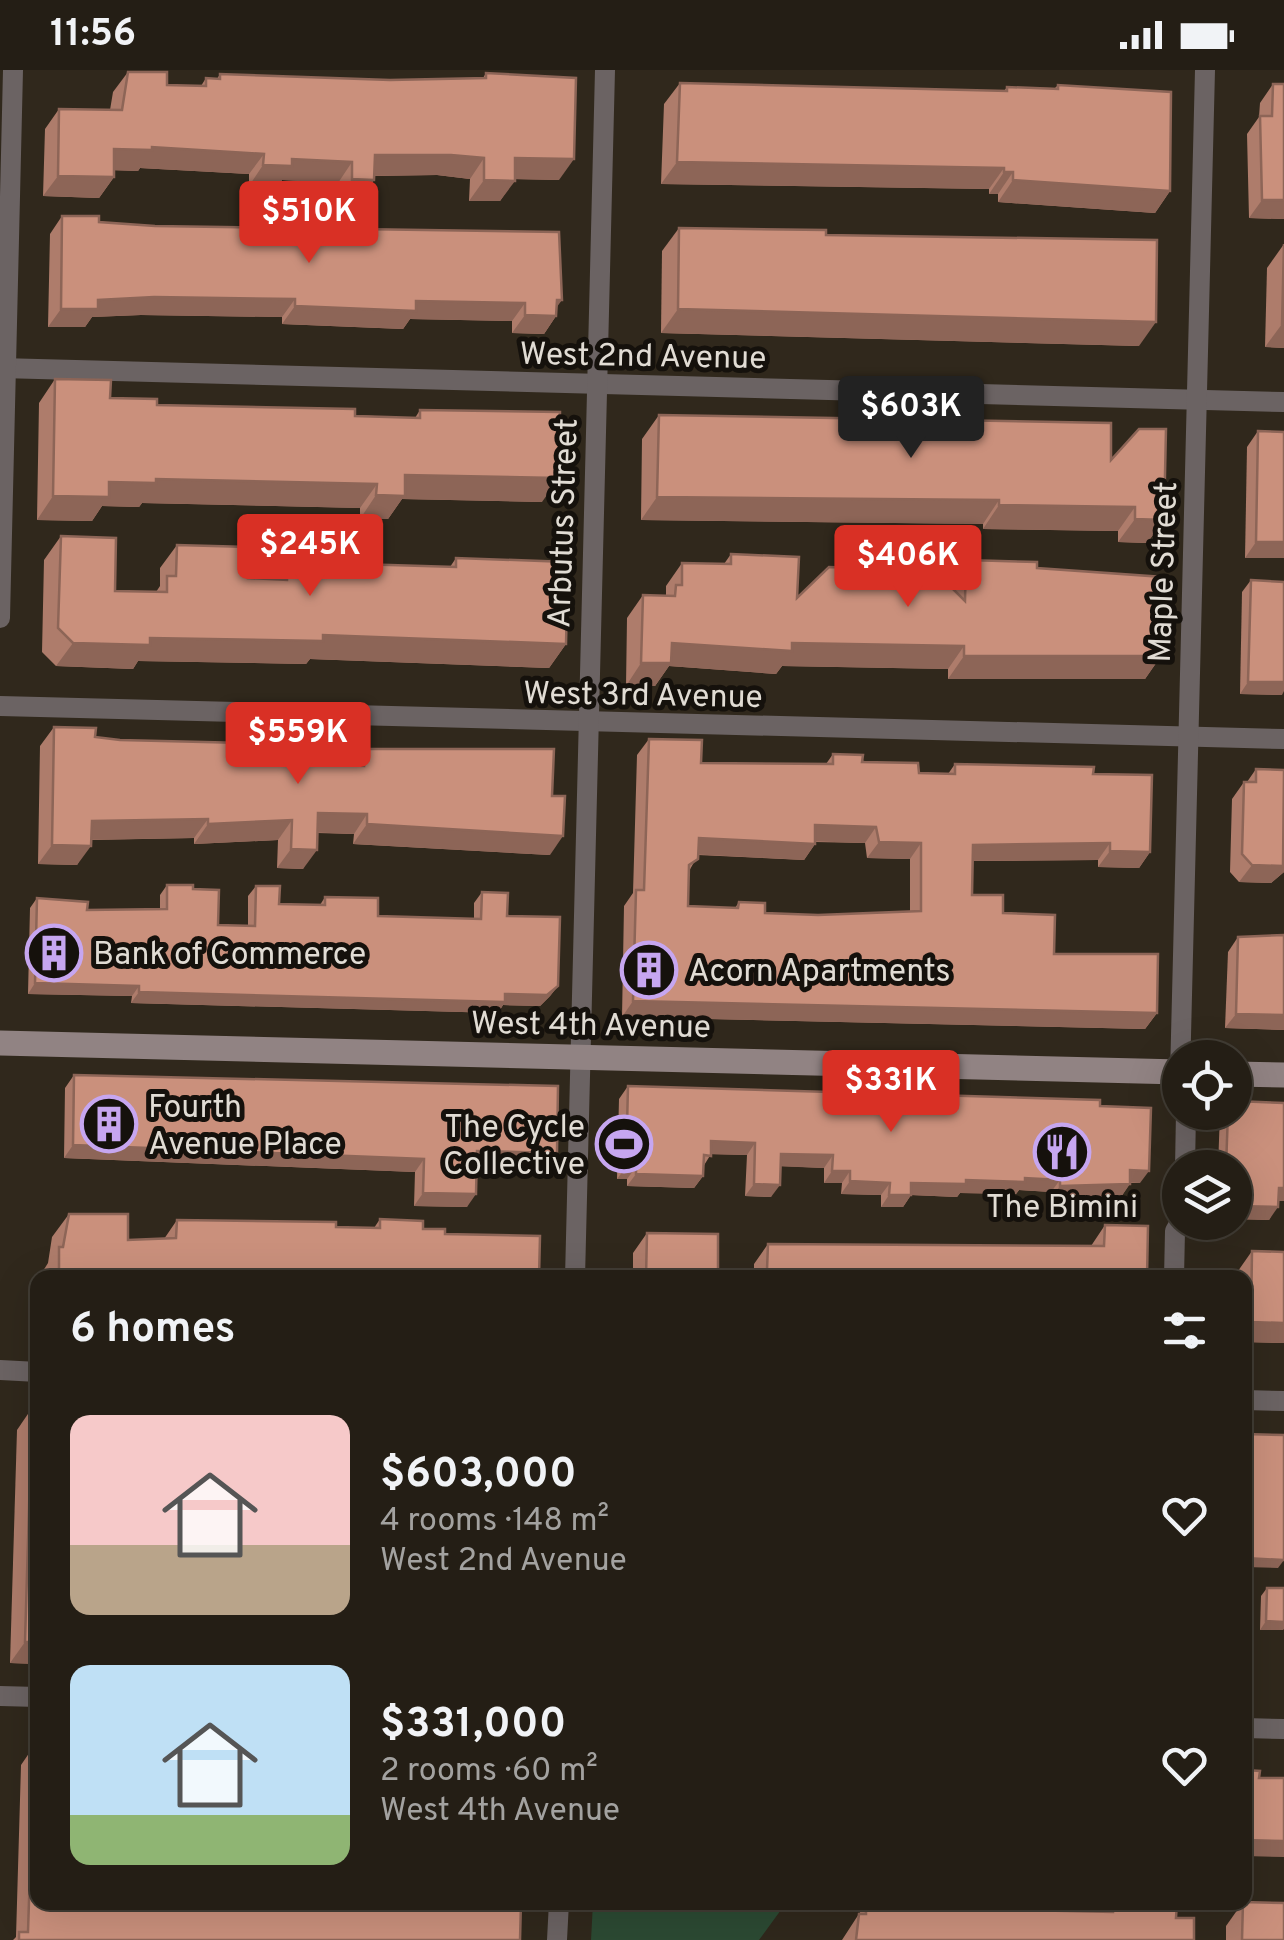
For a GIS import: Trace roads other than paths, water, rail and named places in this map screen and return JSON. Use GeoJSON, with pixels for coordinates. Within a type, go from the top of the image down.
{"type":"FeatureCollection","features":[{"type":"Feature","properties":{"kind":"main road","name":"West 4th Avenue"},"geometry":{"type":"LineString","coordinates":[[0,1043],[1162,1073]]}},
{"type":"Feature","properties":{"kind":"main road"},"geometry":{"type":"LineString","coordinates":[[1252,1074],[1284,1075]]}},
{"type":"Feature","properties":{"kind":"street"},"geometry":{"type":"LineString","coordinates":[[0,618],[3,369],[14,70]]}},
{"type":"Feature","properties":{"kind":"street","name":"Arbutus Street"},"geometry":{"type":"LineString","coordinates":[[575,1270],[605,70]]}},
{"type":"Feature","properties":{"kind":"street","name":"Maple Street"},"geometry":{"type":"LineString","coordinates":[[1181,1040],[1205,70]]}},
{"type":"Feature","properties":{"kind":"street","name":"West 2nd Avenue"},"geometry":{"type":"LineString","coordinates":[[3,369],[1284,402]]}},
{"type":"Feature","properties":{"kind":"street","name":"West 3rd Avenue"},"geometry":{"type":"LineString","coordinates":[[0,706],[1284,739]]}},
{"type":"Feature","properties":{"kind":"street"},"geometry":{"type":"LineString","coordinates":[[1174,1270],[1176,1240]]}},
{"type":"Feature","properties":{"kind":"street"},"geometry":{"type":"LineString","coordinates":[[0,1370],[30,1372]]}},
{"type":"Feature","properties":{"kind":"street"},"geometry":{"type":"LineString","coordinates":[[1252,1400],[1284,1400]]}},
{"type":"Feature","properties":{"kind":"street"},"geometry":{"type":"LineString","coordinates":[[0,1696],[30,1697]]}},
{"type":"Feature","properties":{"kind":"street"},"geometry":{"type":"LineString","coordinates":[[1252,1728],[1284,1729]]}},
{"type":"Feature","properties":{"kind":"street"},"geometry":{"type":"LineString","coordinates":[[557,1940],[558,1910]]}},
{"type":"Feature","properties":{"kind":"place","name":"Bank of Commerce"},"geometry":{"type":"Point","coordinates":[54,953]}},
{"type":"Feature","properties":{"kind":"place","name":"Acorn Apartments"},"geometry":{"type":"Point","coordinates":[649,970]}},
{"type":"Feature","properties":{"kind":"place","name":"Fourth Avenue Place"},"geometry":{"type":"Point","coordinates":[109,1124]}},
{"type":"Feature","properties":{"kind":"place","name":"The Cycle Collective"},"geometry":{"type":"Point","coordinates":[624,1144]}},
{"type":"Feature","properties":{"kind":"place","name":"The Bimini"},"geometry":{"type":"Point","coordinates":[1062,1152]}}]}
